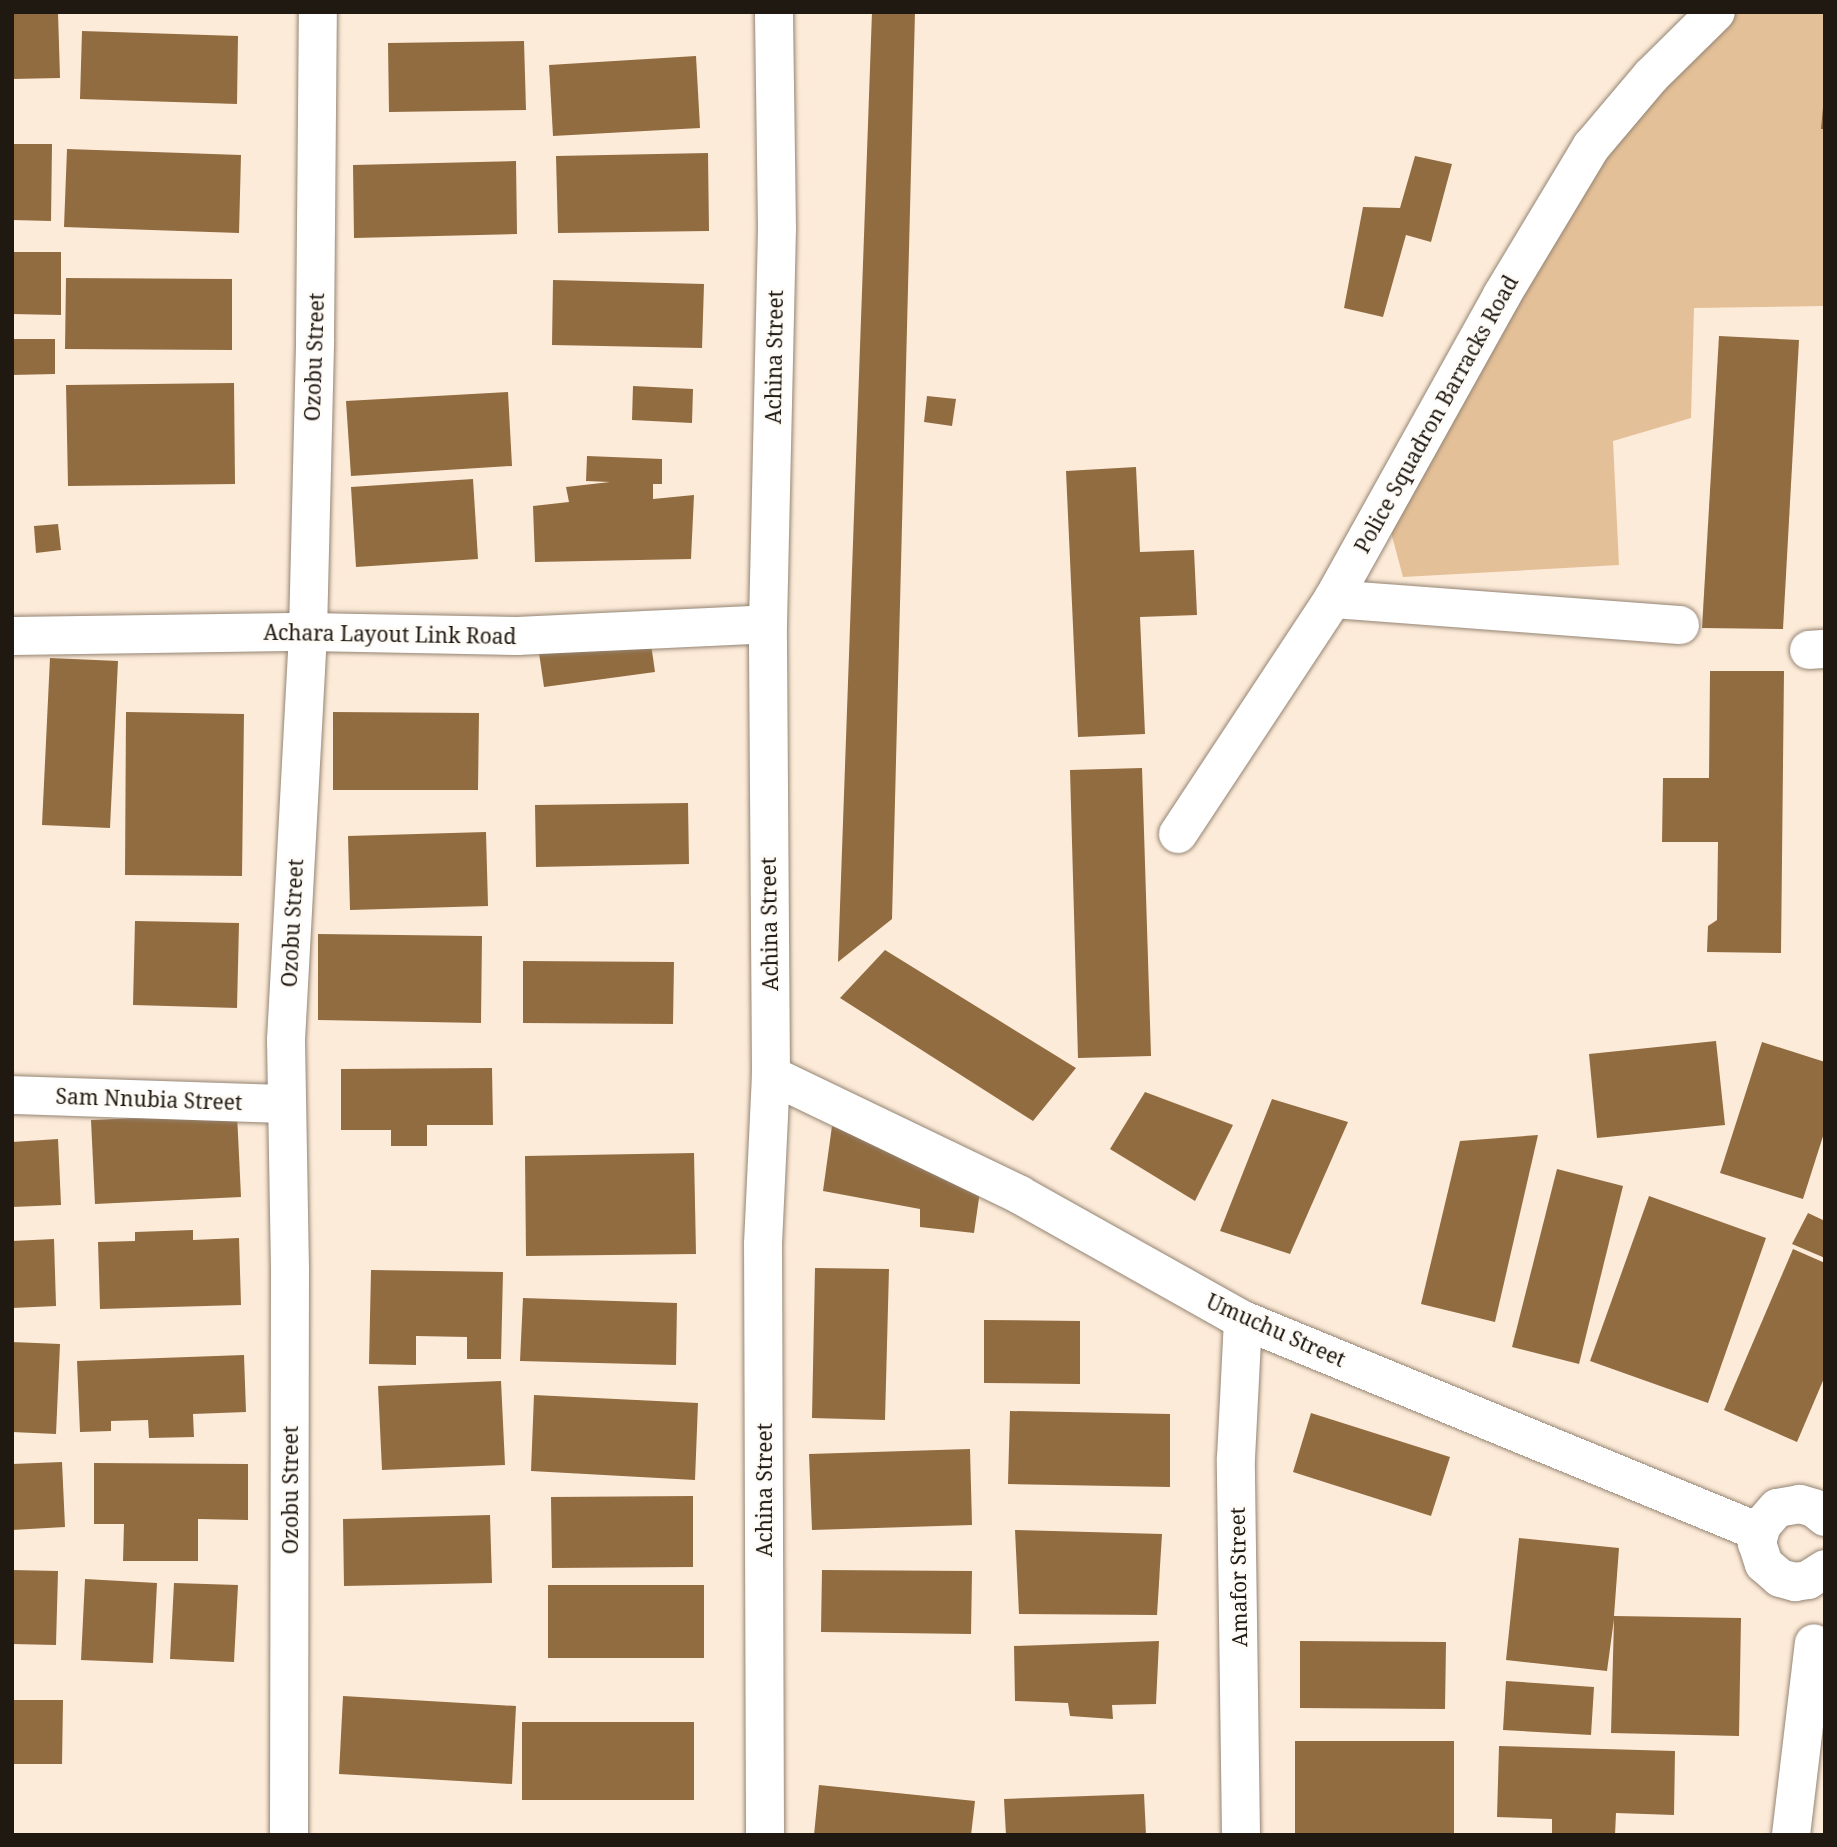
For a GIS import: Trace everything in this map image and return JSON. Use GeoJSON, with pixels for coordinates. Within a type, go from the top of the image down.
{"type":"FeatureCollection","features":[{"type":"Feature","properties":{"kind":"street","name":"Ozobu Street"},"geometry":{"type":"LineString","coordinates":[[289,1835],[290,1269],[285,1040],[308,632],[318,12]]}},
{"type":"Feature","properties":{"kind":"street","name":"Achina Street"},"geometry":{"type":"LineString","coordinates":[[765,1835],[763,1244],[771,1075],[768,624],[776,229],[774,12]]}},
{"type":"Feature","properties":{"kind":"street","name":"Police Squadron Barracks Road"},"geometry":{"type":"LineString","coordinates":[[1178,834],[1332,599],[1502,295],[1591,147],[1651,76],[1716,12]]}},
{"type":"Feature","properties":{"kind":"street"},"geometry":{"type":"LineString","coordinates":[[1332,599],[1680,625]]}},
{"type":"Feature","properties":{"kind":"street","name":"Achara Layout Link Road"},"geometry":{"type":"LineString","coordinates":[[12,636],[308,632],[517,636],[768,624]]}},
{"type":"Feature","properties":{"kind":"street","name":"Umuchu Street"},"geometry":{"type":"LineString","coordinates":[[771,1075],[1020,1195],[1243,1320],[1759,1532]]}},
{"type":"Feature","properties":{"kind":"street","name":"Sam Nnubia Street"},"geometry":{"type":"LineString","coordinates":[[12,1095],[287,1104]]}},
{"type":"Feature","properties":{"kind":"street","name":"Amafor Street"},"geometry":{"type":"LineString","coordinates":[[1241,1835],[1236,1458],[1243,1320]]}},
{"type":"Feature","properties":{"kind":"street"},"geometry":{"type":"LineString","coordinates":[[1791,1835],[1819,1646],[1808,1627],[1813,1575],[1780,1578],[1767,1568],[1758,1549],[1759,1532],[1766,1518],[1784,1506],[1807,1505],[1825,1517]]}},
{"type":"Feature","properties":{"kind":"shaded area"},"geometry":{"type":"Polygon","coordinates":[[[1728,12],[1825,12],[1825,315],[1824,306],[1694,308],[1691,418],[1613,441],[1619,565],[1403,577],[1389,525],[1609,139],[1728,12]]]}},
{"type":"Feature","properties":{"kind":"building"},"geometry":{"type":"Polygon","coordinates":[[[12,12],[58,12],[60,78],[12,79],[12,12]]]}},
{"type":"Feature","properties":{"kind":"building"},"geometry":{"type":"Polygon","coordinates":[[[872,12],[915,12],[892,919],[838,962],[872,12]]]}},
{"type":"Feature","properties":{"kind":"building"},"geometry":{"type":"Polygon","coordinates":[[[82,31],[238,36],[237,104],[80,99],[82,31]]]}},
{"type":"Feature","properties":{"kind":"building"},"geometry":{"type":"Polygon","coordinates":[[[524,41],[526,110],[389,112],[388,43],[524,41]]]}},
{"type":"Feature","properties":{"kind":"building"},"geometry":{"type":"Polygon","coordinates":[[[696,56],[700,128],[553,136],[549,65],[696,56]]]}},
{"type":"Feature","properties":{"kind":"building"},"geometry":{"type":"Polygon","coordinates":[[[1823,107],[1825,129],[1821,129],[1823,107]]]}},
{"type":"Feature","properties":{"kind":"building"},"geometry":{"type":"Polygon","coordinates":[[[12,144],[52,144],[51,221],[12,220],[12,144]]]}},
{"type":"Feature","properties":{"kind":"building"},"geometry":{"type":"Polygon","coordinates":[[[67,149],[241,155],[239,233],[64,227],[67,149]]]}},
{"type":"Feature","properties":{"kind":"building"},"geometry":{"type":"Polygon","coordinates":[[[708,153],[709,231],[558,233],[556,156],[708,153]]]}},
{"type":"Feature","properties":{"kind":"building"},"geometry":{"type":"Polygon","coordinates":[[[1415,156],[1452,164],[1431,242],[1406,235],[1383,317],[1344,308],[1363,207],[1400,208],[1415,156]]]}},
{"type":"Feature","properties":{"kind":"building"},"geometry":{"type":"Polygon","coordinates":[[[516,161],[517,234],[354,238],[353,165],[516,161]]]}},
{"type":"Feature","properties":{"kind":"building"},"geometry":{"type":"Polygon","coordinates":[[[12,252],[61,252],[61,315],[12,314],[12,252]]]}},
{"type":"Feature","properties":{"kind":"building"},"geometry":{"type":"Polygon","coordinates":[[[66,278],[232,279],[232,350],[65,349],[66,278]]]}},
{"type":"Feature","properties":{"kind":"building"},"geometry":{"type":"Polygon","coordinates":[[[553,280],[704,284],[702,348],[552,345],[553,280]]]}},
{"type":"Feature","properties":{"kind":"building"},"geometry":{"type":"Polygon","coordinates":[[[1719,336],[1799,340],[1783,629],[1702,628],[1719,336]]]}},
{"type":"Feature","properties":{"kind":"building"},"geometry":{"type":"Polygon","coordinates":[[[12,339],[55,339],[55,374],[12,375],[12,339]]]}},
{"type":"Feature","properties":{"kind":"building"},"geometry":{"type":"Polygon","coordinates":[[[234,383],[235,484],[68,486],[66,385],[234,383]]]}},
{"type":"Feature","properties":{"kind":"building"},"geometry":{"type":"Polygon","coordinates":[[[633,386],[693,389],[692,423],[632,420],[633,386]]]}},
{"type":"Feature","properties":{"kind":"building"},"geometry":{"type":"Polygon","coordinates":[[[508,392],[512,466],[351,476],[346,401],[508,392]]]}},
{"type":"Feature","properties":{"kind":"building"},"geometry":{"type":"Polygon","coordinates":[[[927,396],[956,399],[952,426],[924,422],[927,396]]]}},
{"type":"Feature","properties":{"kind":"building"},"geometry":{"type":"Polygon","coordinates":[[[587,456],[662,459],[662,484],[653,484],[653,499],[694,495],[691,559],[535,562],[533,506],[569,502],[566,487],[610,482],[586,481],[587,456]]]}},
{"type":"Feature","properties":{"kind":"building"},"geometry":{"type":"Polygon","coordinates":[[[1136,467],[1140,552],[1194,550],[1197,615],[1140,617],[1145,734],[1078,737],[1066,471],[1136,467]]]}},
{"type":"Feature","properties":{"kind":"building"},"geometry":{"type":"Polygon","coordinates":[[[473,479],[478,559],[356,567],[351,487],[473,479]]]}},
{"type":"Feature","properties":{"kind":"building"},"geometry":{"type":"Polygon","coordinates":[[[58,524],[61,550],[36,553],[34,526],[58,524]]]}},
{"type":"Feature","properties":{"kind":"building"},"geometry":{"type":"Polygon","coordinates":[[[650,637],[655,672],[544,687],[539,653],[650,637]]]}},
{"type":"Feature","properties":{"kind":"building"},"geometry":{"type":"Polygon","coordinates":[[[50,658],[118,661],[110,828],[42,825],[50,658]]]}},
{"type":"Feature","properties":{"kind":"building"},"geometry":{"type":"Polygon","coordinates":[[[1710,671],[1784,671],[1781,953],[1707,952],[1708,926],[1717,920],[1718,842],[1662,842],[1663,778],[1709,778],[1710,671]]]}},
{"type":"Feature","properties":{"kind":"building"},"geometry":{"type":"Polygon","coordinates":[[[126,712],[244,714],[242,876],[125,875],[126,712]]]}},
{"type":"Feature","properties":{"kind":"building"},"geometry":{"type":"Polygon","coordinates":[[[333,712],[479,713],[478,790],[333,790],[333,712]]]}},
{"type":"Feature","properties":{"kind":"building"},"geometry":{"type":"Polygon","coordinates":[[[1142,768],[1151,1056],[1078,1058],[1070,770],[1142,768]]]}},
{"type":"Feature","properties":{"kind":"building"},"geometry":{"type":"Polygon","coordinates":[[[688,803],[689,864],[536,867],[535,805],[688,803]]]}},
{"type":"Feature","properties":{"kind":"building"},"geometry":{"type":"Polygon","coordinates":[[[486,832],[488,906],[350,910],[348,836],[486,832]]]}},
{"type":"Feature","properties":{"kind":"building"},"geometry":{"type":"Polygon","coordinates":[[[135,921],[239,923],[237,1008],[133,1005],[135,921]]]}},
{"type":"Feature","properties":{"kind":"building"},"geometry":{"type":"Polygon","coordinates":[[[318,934],[482,936],[481,1023],[318,1020],[318,934]]]}},
{"type":"Feature","properties":{"kind":"building"},"geometry":{"type":"Polygon","coordinates":[[[885,950],[1076,1068],[1033,1121],[840,998],[885,950]]]}},
{"type":"Feature","properties":{"kind":"building"},"geometry":{"type":"Polygon","coordinates":[[[523,961],[674,962],[673,1024],[523,1023],[523,961]]]}},
{"type":"Feature","properties":{"kind":"building"},"geometry":{"type":"Polygon","coordinates":[[[1716,1041],[1725,1125],[1597,1138],[1589,1054],[1716,1041]]]}},
{"type":"Feature","properties":{"kind":"building"},"geometry":{"type":"Polygon","coordinates":[[[1762,1042],[1825,1062],[1825,1130],[1803,1199],[1720,1173],[1762,1042]]]}},
{"type":"Feature","properties":{"kind":"building"},"geometry":{"type":"Polygon","coordinates":[[[492,1068],[493,1125],[427,1125],[427,1146],[391,1146],[391,1130],[341,1130],[341,1069],[492,1068]]]}},
{"type":"Feature","properties":{"kind":"building"},"geometry":{"type":"Polygon","coordinates":[[[1145,1092],[1233,1125],[1195,1201],[1110,1149],[1145,1092]]]}},
{"type":"Feature","properties":{"kind":"building"},"geometry":{"type":"Polygon","coordinates":[[[1272,1099],[1348,1122],[1290,1254],[1220,1231],[1272,1099]]]}},
{"type":"Feature","properties":{"kind":"building"},"geometry":{"type":"Polygon","coordinates":[[[237,1114],[241,1197],[95,1204],[91,1120],[237,1114]]]}},
{"type":"Feature","properties":{"kind":"building"},"geometry":{"type":"Polygon","coordinates":[[[832,1126],[981,1184],[974,1233],[920,1227],[920,1209],[823,1191],[832,1126]]]}},
{"type":"Feature","properties":{"kind":"building"},"geometry":{"type":"Polygon","coordinates":[[[1538,1135],[1495,1322],[1421,1304],[1460,1141],[1538,1135]]]}},
{"type":"Feature","properties":{"kind":"building"},"geometry":{"type":"Polygon","coordinates":[[[58,1139],[61,1205],[12,1207],[12,1142],[58,1139]]]}},
{"type":"Feature","properties":{"kind":"building"},"geometry":{"type":"Polygon","coordinates":[[[694,1153],[696,1254],[526,1256],[525,1156],[694,1153]]]}},
{"type":"Feature","properties":{"kind":"building"},"geometry":{"type":"Polygon","coordinates":[[[1557,1169],[1623,1186],[1579,1364],[1512,1347],[1557,1169]]]}},
{"type":"Feature","properties":{"kind":"building"},"geometry":{"type":"Polygon","coordinates":[[[1649,1196],[1766,1238],[1708,1403],[1590,1361],[1649,1196]]]}},
{"type":"Feature","properties":{"kind":"building"},"geometry":{"type":"Polygon","coordinates":[[[1808,1213],[1825,1221],[1825,1258],[1792,1244],[1808,1213]]]}},
{"type":"Feature","properties":{"kind":"building"},"geometry":{"type":"Polygon","coordinates":[[[193,1230],[193,1240],[239,1238],[241,1305],[100,1309],[98,1242],[135,1241],[135,1232],[193,1230]]]}},
{"type":"Feature","properties":{"kind":"building"},"geometry":{"type":"Polygon","coordinates":[[[54,1239],[56,1306],[12,1308],[12,1241],[54,1239]]]}},
{"type":"Feature","properties":{"kind":"building"},"geometry":{"type":"Polygon","coordinates":[[[1793,1249],[1825,1263],[1825,1376],[1797,1442],[1724,1410],[1793,1249]]]}},
{"type":"Feature","properties":{"kind":"building"},"geometry":{"type":"Polygon","coordinates":[[[815,1268],[889,1269],[885,1420],[812,1418],[815,1268]]]}},
{"type":"Feature","properties":{"kind":"building"},"geometry":{"type":"Polygon","coordinates":[[[371,1270],[503,1272],[501,1359],[467,1359],[467,1337],[416,1336],[416,1365],[369,1364],[371,1270]]]}},
{"type":"Feature","properties":{"kind":"building"},"geometry":{"type":"Polygon","coordinates":[[[523,1298],[677,1303],[676,1365],[520,1361],[523,1298]]]}},
{"type":"Feature","properties":{"kind":"building"},"geometry":{"type":"Polygon","coordinates":[[[984,1320],[1080,1321],[1080,1384],[984,1383],[984,1320]]]}},
{"type":"Feature","properties":{"kind":"building"},"geometry":{"type":"Polygon","coordinates":[[[12,1342],[60,1344],[56,1434],[12,1432],[12,1342]]]}},
{"type":"Feature","properties":{"kind":"building"},"geometry":{"type":"Polygon","coordinates":[[[244,1355],[246,1412],[193,1414],[194,1437],[149,1438],[148,1420],[111,1421],[111,1431],[80,1432],[77,1361],[244,1355]]]}},
{"type":"Feature","properties":{"kind":"building"},"geometry":{"type":"Polygon","coordinates":[[[501,1381],[505,1465],[382,1470],[378,1386],[501,1381]]]}},
{"type":"Feature","properties":{"kind":"building"},"geometry":{"type":"Polygon","coordinates":[[[534,1395],[698,1403],[695,1480],[531,1471],[534,1395]]]}},
{"type":"Feature","properties":{"kind":"building"},"geometry":{"type":"Polygon","coordinates":[[[1010,1411],[1170,1414],[1170,1487],[1008,1484],[1010,1411]]]}},
{"type":"Feature","properties":{"kind":"building"},"geometry":{"type":"Polygon","coordinates":[[[1311,1413],[1450,1457],[1431,1516],[1293,1472],[1311,1413]]]}},
{"type":"Feature","properties":{"kind":"building"},"geometry":{"type":"Polygon","coordinates":[[[970,1449],[972,1525],[812,1530],[809,1454],[970,1449]]]}},
{"type":"Feature","properties":{"kind":"building"},"geometry":{"type":"Polygon","coordinates":[[[62,1462],[65,1527],[12,1530],[12,1464],[62,1462]]]}},
{"type":"Feature","properties":{"kind":"building"},"geometry":{"type":"Polygon","coordinates":[[[94,1463],[248,1464],[248,1520],[198,1519],[198,1561],[123,1561],[124,1524],[94,1524],[94,1463]]]}},
{"type":"Feature","properties":{"kind":"building"},"geometry":{"type":"Polygon","coordinates":[[[693,1496],[693,1567],[552,1568],[551,1497],[693,1496]]]}},
{"type":"Feature","properties":{"kind":"building"},"geometry":{"type":"Polygon","coordinates":[[[490,1515],[492,1583],[344,1586],[343,1519],[490,1515]]]}},
{"type":"Feature","properties":{"kind":"building"},"geometry":{"type":"Polygon","coordinates":[[[1015,1530],[1162,1534],[1157,1615],[1019,1614],[1015,1530]]]}},
{"type":"Feature","properties":{"kind":"building"},"geometry":{"type":"Polygon","coordinates":[[[1519,1538],[1619,1548],[1614,1616],[1741,1618],[1739,1736],[1611,1733],[1614,1619],[1607,1671],[1506,1660],[1519,1538]]]}},
{"type":"Feature","properties":{"kind":"building"},"geometry":{"type":"Polygon","coordinates":[[[12,1570],[58,1571],[56,1645],[12,1644],[12,1570]]]}},
{"type":"Feature","properties":{"kind":"building"},"geometry":{"type":"Polygon","coordinates":[[[822,1570],[972,1571],[971,1634],[821,1632],[822,1570]]]}},
{"type":"Feature","properties":{"kind":"building"},"geometry":{"type":"Polygon","coordinates":[[[85,1579],[157,1583],[153,1663],[81,1660],[85,1579]]]}},
{"type":"Feature","properties":{"kind":"building"},"geometry":{"type":"Polygon","coordinates":[[[174,1583],[238,1585],[234,1662],[170,1659],[174,1583]]]}},
{"type":"Feature","properties":{"kind":"building"},"geometry":{"type":"Polygon","coordinates":[[[548,1585],[704,1585],[704,1658],[548,1658],[548,1585]]]}},
{"type":"Feature","properties":{"kind":"building"},"geometry":{"type":"Polygon","coordinates":[[[1159,1641],[1156,1704],[1112,1705],[1113,1719],[1070,1716],[1068,1703],[1015,1701],[1014,1646],[1159,1641]]]}},
{"type":"Feature","properties":{"kind":"building"},"geometry":{"type":"Polygon","coordinates":[[[1300,1641],[1446,1642],[1445,1709],[1300,1708],[1300,1641]]]}},
{"type":"Feature","properties":{"kind":"building"},"geometry":{"type":"Polygon","coordinates":[[[1506,1681],[1594,1687],[1591,1735],[1503,1730],[1506,1681]]]}},
{"type":"Feature","properties":{"kind":"building"},"geometry":{"type":"Polygon","coordinates":[[[343,1696],[516,1706],[512,1784],[339,1774],[343,1696]]]}},
{"type":"Feature","properties":{"kind":"building"},"geometry":{"type":"Polygon","coordinates":[[[12,1700],[63,1700],[62,1764],[12,1764],[12,1700]]]}},
{"type":"Feature","properties":{"kind":"building"},"geometry":{"type":"Polygon","coordinates":[[[522,1722],[694,1722],[694,1800],[522,1800],[522,1722]]]}},
{"type":"Feature","properties":{"kind":"building"},"geometry":{"type":"Polygon","coordinates":[[[1295,1741],[1454,1741],[1454,1835],[1295,1835],[1295,1741]]]}},
{"type":"Feature","properties":{"kind":"building"},"geometry":{"type":"Polygon","coordinates":[[[1499,1746],[1675,1751],[1674,1815],[1616,1813],[1615,1835],[1552,1835],[1552,1819],[1497,1817],[1499,1746]]]}},
{"type":"Feature","properties":{"kind":"building"},"geometry":{"type":"Polygon","coordinates":[[[819,1785],[975,1801],[971,1835],[814,1835],[819,1785]]]}},
{"type":"Feature","properties":{"kind":"building"},"geometry":{"type":"Polygon","coordinates":[[[1144,1794],[1146,1835],[1006,1835],[1004,1799],[1144,1794]]]}}]}
